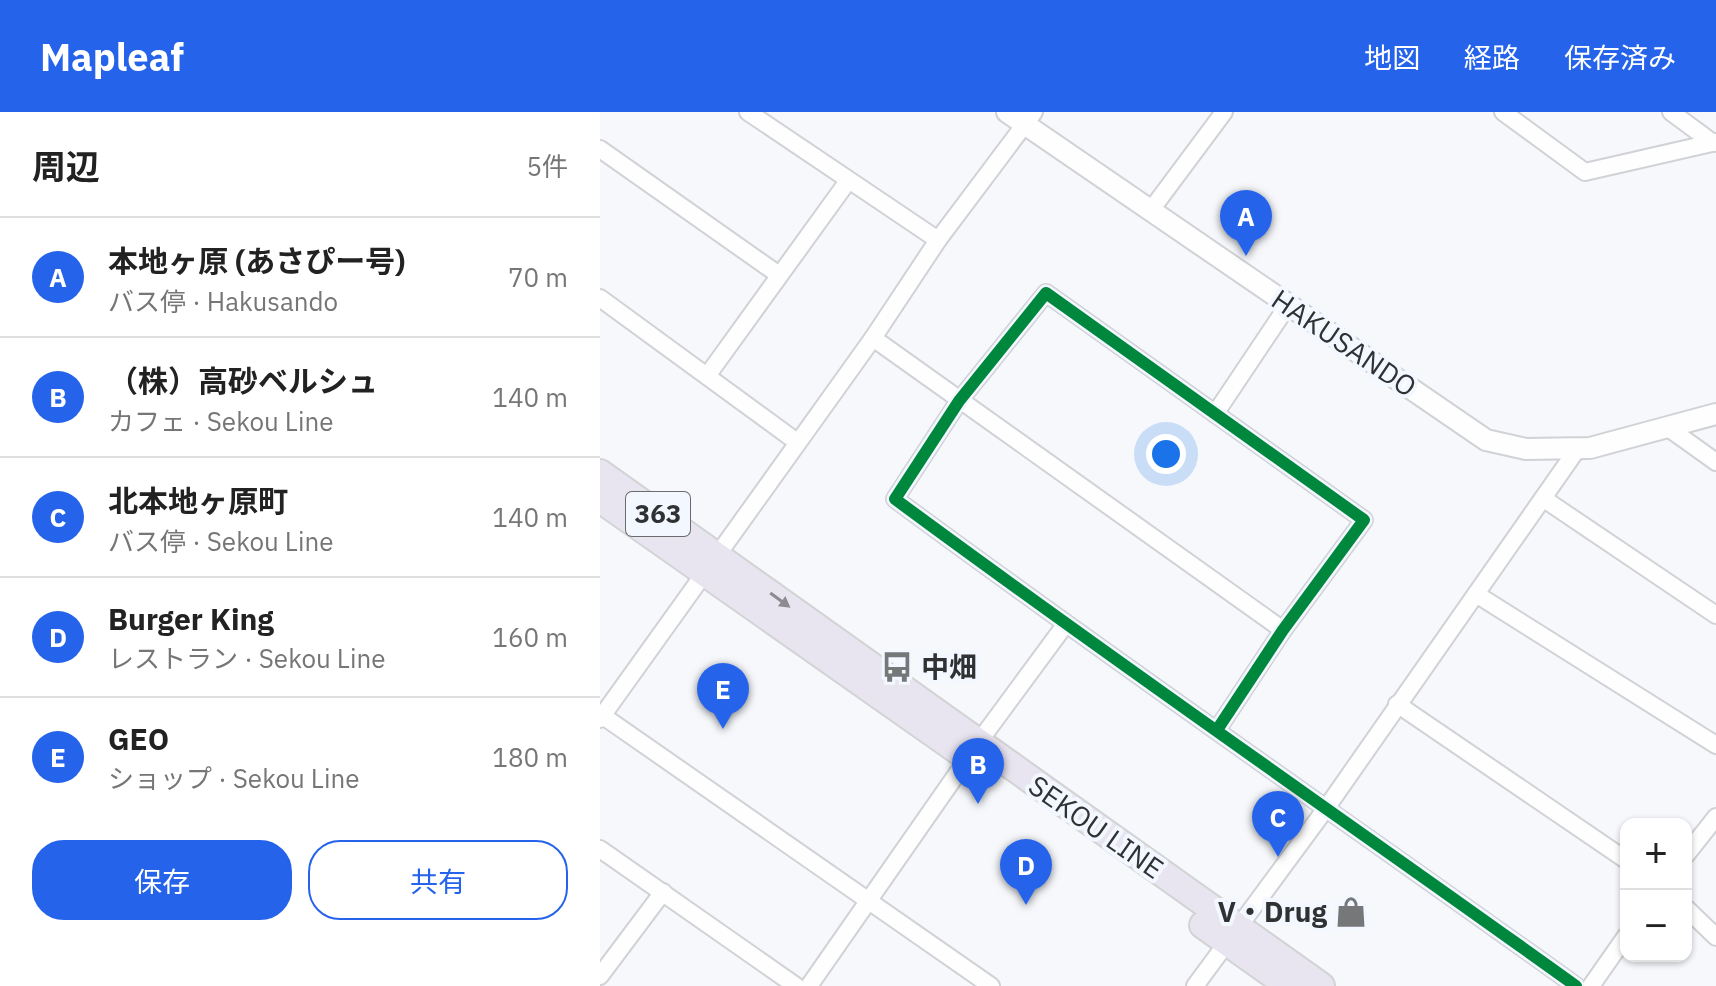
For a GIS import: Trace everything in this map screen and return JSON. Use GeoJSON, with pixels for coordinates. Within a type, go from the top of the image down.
{"type":"FeatureCollection","features":[{"type":"Feature","properties":{"kind":"highway","name":"363"},"geometry":{"type":"LineString","coordinates":[[600,473],[711,563]]}},
{"type":"Feature","properties":{"kind":"highway","name":"363"},"geometry":{"type":"LineString","coordinates":[[600,499],[711,563]]}},
{"type":"Feature","properties":{"kind":"highway","name":"SEKOU LINE"},"geometry":{"type":"LineString","coordinates":[[711,563],[1232,934],[1321,986]]}},
{"type":"Feature","properties":{"kind":"highway","name":"SEKOU LINE"},"geometry":{"type":"LineString","coordinates":[[1232,934],[1289,986]]}},
{"type":"Feature","properties":{"kind":"street"},"geometry":{"type":"LineString","coordinates":[[748,112],[938,240]]}},
{"type":"Feature","properties":{"kind":"street","name":"HAKUSANDO"},"geometry":{"type":"LineString","coordinates":[[1007,112],[1030,118],[1151,210],[1486,440],[1526,449],[1590,448],[1716,414]]}},
{"type":"Feature","properties":{"kind":"street"},"geometry":{"type":"LineString","coordinates":[[1151,210],[1224,112]]}},
{"type":"Feature","properties":{"kind":"street"},"geometry":{"type":"LineString","coordinates":[[1503,112],[1585,172],[1714,143]]}},
{"type":"Feature","properties":{"kind":"street"},"geometry":{"type":"LineString","coordinates":[[1671,112],[1714,143]]}},
{"type":"Feature","properties":{"kind":"street"},"geometry":{"type":"LineString","coordinates":[[991,986],[602,718],[873,338],[938,240],[1030,118]]}},
{"type":"Feature","properties":{"kind":"street"},"geometry":{"type":"LineString","coordinates":[[600,149],[779,275]]}},
{"type":"Feature","properties":{"kind":"street"},"geometry":{"type":"LineString","coordinates":[[707,376],[848,181]]}},
{"type":"Feature","properties":{"kind":"street"},"geometry":{"type":"LineString","coordinates":[[1217,730],[1283,630],[1364,520],[1046,293],[959,401],[895,499],[1065,625],[1327,807],[1576,986]]}},
{"type":"Feature","properties":{"kind":"street"},"geometry":{"type":"LineString","coordinates":[[600,298],[797,442]]}},
{"type":"Feature","properties":{"kind":"street"},"geometry":{"type":"LineString","coordinates":[[1215,414],[1288,305]]}},
{"type":"Feature","properties":{"kind":"street"},"geometry":{"type":"LineString","coordinates":[[873,338],[1283,630]]}},
{"type":"Feature","properties":{"kind":"street"},"geometry":{"type":"LineString","coordinates":[[1667,427],[1716,462]]}},
{"type":"Feature","properties":{"kind":"street"},"geometry":{"type":"LineString","coordinates":[[1195,986],[1327,807],[1578,448]]}},
{"type":"Feature","properties":{"kind":"street"},"geometry":{"type":"LineString","coordinates":[[1544,499],[1716,615]]}},
{"type":"Feature","properties":{"kind":"street"},"geometry":{"type":"LineString","coordinates":[[1476,594],[1716,745]]}},
{"type":"Feature","properties":{"kind":"street"},"geometry":{"type":"LineString","coordinates":[[809,986],[973,750],[1065,625]]}},
{"type":"Feature","properties":{"kind":"street"},"geometry":{"type":"LineString","coordinates":[[1397,704],[1620,856]]}},
{"type":"Feature","properties":{"kind":"street"},"geometry":{"type":"LineString","coordinates":[[1692,847],[1716,817]]}},
{"type":"Feature","properties":{"kind":"street"},"geometry":{"type":"LineString","coordinates":[[600,849],[796,986]]}},
{"type":"Feature","properties":{"kind":"street"},"geometry":{"type":"LineString","coordinates":[[600,976],[663,892]]}},
{"type":"Feature","properties":{"kind":"street"},"geometry":{"type":"LineString","coordinates":[[1692,914],[1716,937]]}},
{"type":"Feature","properties":{"kind":"street"},"geometry":{"type":"LineString","coordinates":[[1591,986],[1620,945]]}},
{"type":"Feature","properties":{"kind":"cycle path"},"geometry":{"type":"LineString","coordinates":[[1217,730],[1283,630],[1364,520],[1046,293],[959,401],[895,499],[1149,683],[1576,986]]}},
{"type":"Feature","properties":{"kind":"place","name":"本地ヶ原 (あさぴー号)"},"geometry":{"type":"Point","coordinates":[1246,256]}},
{"type":"Feature","properties":{"kind":"place","name":"中畑"},"geometry":{"type":"Point","coordinates":[897,667]}},
{"type":"Feature","properties":{"kind":"place","name":"GEO"},"geometry":{"type":"Point","coordinates":[723,729]}},
{"type":"Feature","properties":{"kind":"place","name":"（株）高砂ベルシュ"},"geometry":{"type":"Point","coordinates":[978,804]}},
{"type":"Feature","properties":{"kind":"place","name":"北本地ヶ原町"},"geometry":{"type":"Point","coordinates":[1278,857]}},
{"type":"Feature","properties":{"kind":"place","name":"Burger King"},"geometry":{"type":"Point","coordinates":[1026,905]}},
{"type":"Feature","properties":{"kind":"place","name":"V・Drug"},"geometry":{"type":"Point","coordinates":[1351,912]}}]}
